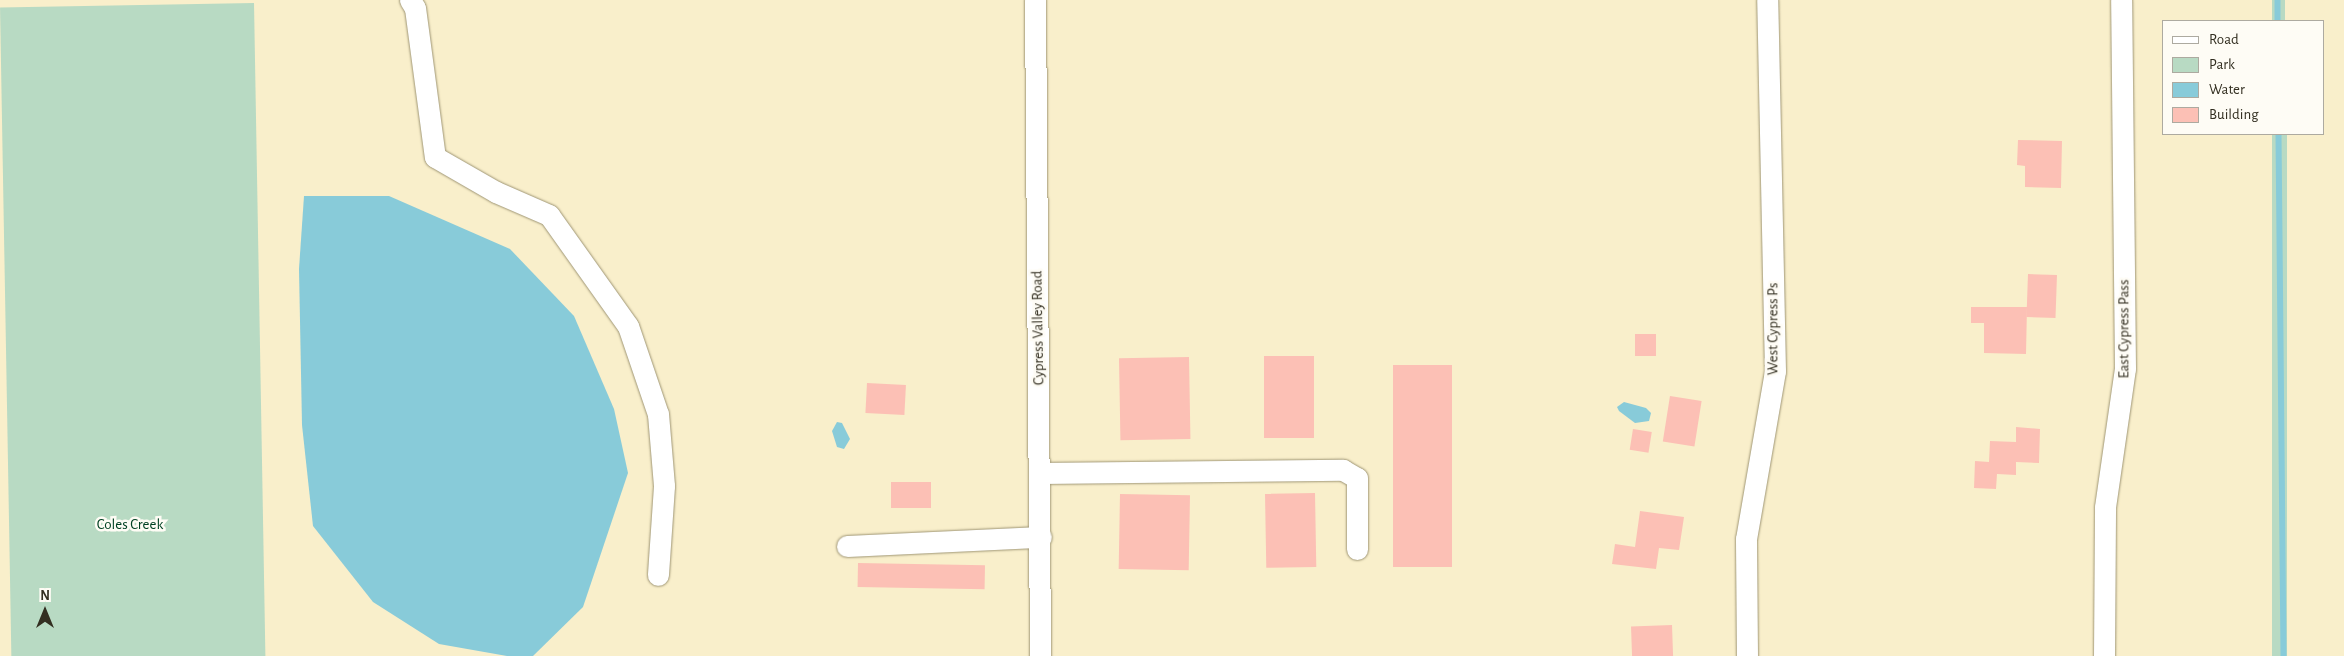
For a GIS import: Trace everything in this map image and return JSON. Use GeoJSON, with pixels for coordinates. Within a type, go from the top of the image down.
{"type":"FeatureCollection","features":[{"type":"Feature","properties":{"kind":"street"},"geometry":{"type":"LineString","coordinates":[[410,0],[415,8],[435,157],[496,192],[549,215],[628,326],[658,414],[664,486],[658,575]]}},
{"type":"Feature","properties":{"kind":"street","name":"Cypress Valley Road"},"geometry":{"type":"LineString","coordinates":[[1035,0],[1040,656]]}},
{"type":"Feature","properties":{"kind":"street","name":"West Cypress Ps"},"geometry":{"type":"LineString","coordinates":[[1747,656],[1746,538],[1775,371],[1767,0]]}},
{"type":"Feature","properties":{"kind":"street","name":"East Cypress Pass"},"geometry":{"type":"LineString","coordinates":[[2104,656],[2105,507],[2125,368],[2121,0]]}},
{"type":"Feature","properties":{"kind":"street"},"geometry":{"type":"LineString","coordinates":[[1040,473],[1343,470],[1357,478],[1357,549]]}},
{"type":"Feature","properties":{"kind":"street"},"geometry":{"type":"LineString","coordinates":[[847,546],[1040,537]]}},
{"type":"Feature","properties":{"kind":"green space"},"geometry":{"type":"Polygon","coordinates":[[[2272,0],[2285,0],[2285,20],[2272,20],[2272,0]]]}},
{"type":"Feature","properties":{"kind":"green space","name":"Coles Creek"},"geometry":{"type":"Polygon","coordinates":[[[254,3],[265,656],[11,656],[0,7],[254,3]]]}},
{"type":"Feature","properties":{"kind":"green space"},"geometry":{"type":"Polygon","coordinates":[[[2272,135],[2287,135],[2287,656],[2272,656],[2272,135]]]}},
{"type":"Feature","properties":{"kind":"water"},"geometry":{"type":"Polygon","coordinates":[[[304,196],[389,196],[510,249],[574,316],[614,409],[628,473],[583,607],[533,656],[507,656],[439,644],[373,602],[313,526],[302,425],[299,269],[304,196]]]}},
{"type":"Feature","properties":{"kind":"water"},"geometry":{"type":"Polygon","coordinates":[[[1624,402],[1646,408],[1651,413],[1649,421],[1635,423],[1619,411],[1617,407],[1624,402]]]}},
{"type":"Feature","properties":{"kind":"water"},"geometry":{"type":"Polygon","coordinates":[[[837,422],[842,423],[850,439],[844,449],[837,447],[832,431],[837,422]]]}},
{"type":"Feature","properties":{"kind":"building"},"geometry":{"type":"Polygon","coordinates":[[[2018,140],[2062,141],[2061,188],[2025,187],[2025,166],[2017,165],[2018,140]]]}},
{"type":"Feature","properties":{"kind":"building"},"geometry":{"type":"Polygon","coordinates":[[[2028,274],[2057,275],[2055,318],[2026,317],[2028,274]]]}},
{"type":"Feature","properties":{"kind":"building"},"geometry":{"type":"Polygon","coordinates":[[[1971,307],[2027,307],[2026,354],[1984,353],[1984,323],[1971,323],[1971,307]]]}},
{"type":"Feature","properties":{"kind":"building"},"geometry":{"type":"Polygon","coordinates":[[[1635,334],[1656,334],[1656,356],[1635,356],[1635,334]]]}},
{"type":"Feature","properties":{"kind":"building"},"geometry":{"type":"Polygon","coordinates":[[[1264,356],[1314,356],[1314,438],[1264,438],[1264,356]]]}},
{"type":"Feature","properties":{"kind":"building"},"geometry":{"type":"Polygon","coordinates":[[[1189,357],[1190,439],[1120,440],[1119,358],[1189,357]]]}},
{"type":"Feature","properties":{"kind":"building"},"geometry":{"type":"Polygon","coordinates":[[[1393,365],[1452,365],[1452,567],[1393,567],[1393,365]]]}},
{"type":"Feature","properties":{"kind":"building"},"geometry":{"type":"Polygon","coordinates":[[[867,383],[906,385],[904,415],[865,413],[867,383]]]}},
{"type":"Feature","properties":{"kind":"building"},"geometry":{"type":"Polygon","coordinates":[[[1670,396],[1702,401],[1694,446],[1663,441],[1670,396]]]}},
{"type":"Feature","properties":{"kind":"building"},"geometry":{"type":"Polygon","coordinates":[[[2016,427],[2040,429],[2039,463],[2016,462],[2016,475],[1997,474],[1996,489],[1974,488],[1975,461],[1989,462],[1990,441],[2016,442],[2016,427]]]}},
{"type":"Feature","properties":{"kind":"building"},"geometry":{"type":"Polygon","coordinates":[[[1633,429],[1652,432],[1648,453],[1630,450],[1633,429]]]}},
{"type":"Feature","properties":{"kind":"building"},"geometry":{"type":"Polygon","coordinates":[[[891,482],[931,482],[931,508],[891,508],[891,482]]]}},
{"type":"Feature","properties":{"kind":"building"},"geometry":{"type":"Polygon","coordinates":[[[1315,493],[1316,567],[1266,568],[1265,494],[1315,493]]]}},
{"type":"Feature","properties":{"kind":"building"},"geometry":{"type":"Polygon","coordinates":[[[1120,494],[1190,495],[1189,570],[1119,569],[1120,494]]]}},
{"type":"Feature","properties":{"kind":"building"},"geometry":{"type":"Polygon","coordinates":[[[1640,511],[1684,517],[1679,550],[1659,548],[1656,569],[1612,564],[1615,544],[1635,547],[1640,511]]]}},
{"type":"Feature","properties":{"kind":"building"},"geometry":{"type":"Polygon","coordinates":[[[858,563],[985,565],[985,589],[858,587],[858,563]]]}},
{"type":"Feature","properties":{"kind":"building"},"geometry":{"type":"Polygon","coordinates":[[[1672,625],[1673,656],[1632,656],[1631,626],[1672,625]]]}},
{"type":"Feature","properties":{"kind":"waterway"},"geometry":{"type":"LineString","coordinates":[[2278,0],[2278,20]]}},
{"type":"Feature","properties":{"kind":"waterway"},"geometry":{"type":"LineString","coordinates":[[2279,135],[2284,656]]}}]}
